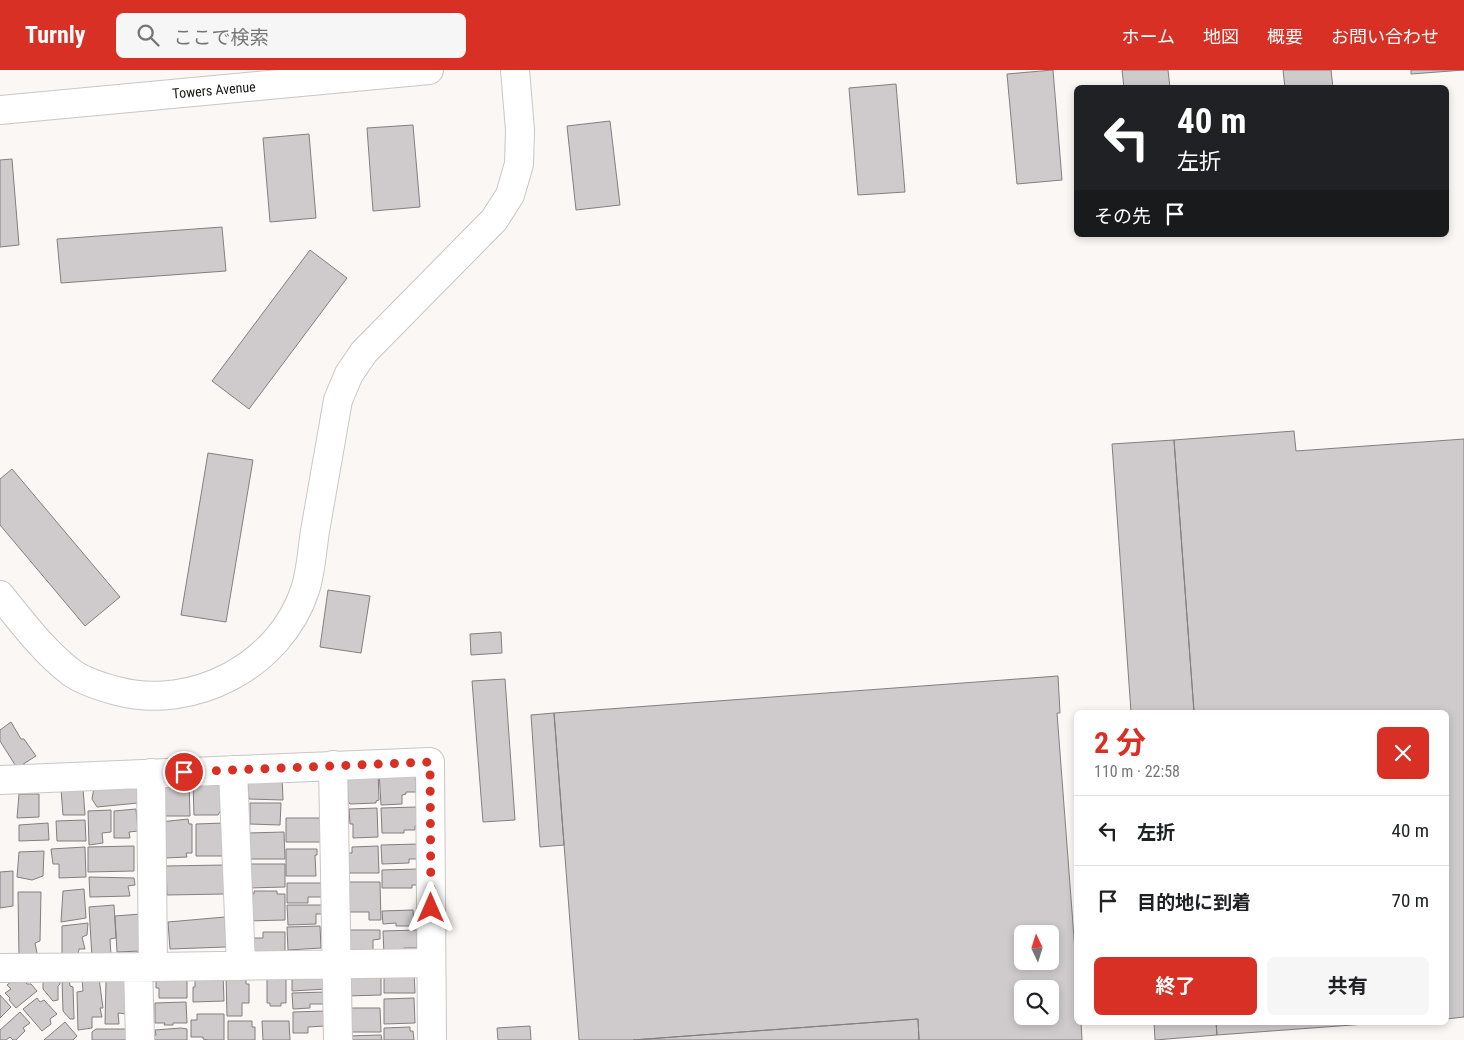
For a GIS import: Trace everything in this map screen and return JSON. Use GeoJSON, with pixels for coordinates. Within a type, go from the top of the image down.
{"type":"FeatureCollection","features":[{"type":"Feature","properties":{"kind":"street","name":"Towers Avenue"},"geometry":{"type":"LineString","coordinates":[[0,110],[388,72],[428,70]]}},
{"type":"Feature","properties":{"kind":"street"},"geometry":{"type":"LineString","coordinates":[[0,595],[44,647],[73,673],[102,687],[136,696],[174,696],[204,688],[235,675],[266,652],[289,624],[305,590],[338,400],[349,374],[364,352],[494,220],[510,195],[519,164],[520,130],[515,70]]}},
{"type":"Feature","properties":{"kind":"street"},"geometry":{"type":"LineString","coordinates":[[0,780],[430,762],[432,1040]]}},
{"type":"Feature","properties":{"kind":"street"},"geometry":{"type":"LineString","coordinates":[[333,766],[338,1040]]}},
{"type":"Feature","properties":{"kind":"street"},"geometry":{"type":"LineString","coordinates":[[233,770],[241,966]]}},
{"type":"Feature","properties":{"kind":"street"},"geometry":{"type":"LineString","coordinates":[[140,1040],[146,967],[151,773]]}},
{"type":"Feature","properties":{"kind":"street"},"geometry":{"type":"LineString","coordinates":[[0,968],[431,963]]}},
{"type":"Feature","properties":{"kind":"building"},"geometry":{"type":"Polygon","coordinates":[[[1053,70],[1062,180],[1017,184],[1007,74],[1053,70]]]}},
{"type":"Feature","properties":{"kind":"building"},"geometry":{"type":"Polygon","coordinates":[[[1122,70],[1168,70],[1170,85],[1124,85],[1122,70]]]}},
{"type":"Feature","properties":{"kind":"building"},"geometry":{"type":"Polygon","coordinates":[[[1283,70],[1331,70],[1333,85],[1285,85],[1283,70]]]}},
{"type":"Feature","properties":{"kind":"building"},"geometry":{"type":"Polygon","coordinates":[[[1411,70],[1464,70],[1411,74],[1411,70]]]}},
{"type":"Feature","properties":{"kind":"building"},"geometry":{"type":"Polygon","coordinates":[[[896,84],[905,192],[858,195],[849,88],[896,84]]]}},
{"type":"Feature","properties":{"kind":"building"},"geometry":{"type":"Polygon","coordinates":[[[610,121],[620,205],[576,210],[567,126],[610,121]]]}},
{"type":"Feature","properties":{"kind":"building"},"geometry":{"type":"Polygon","coordinates":[[[413,125],[420,207],[373,211],[367,128],[413,125]]]}},
{"type":"Feature","properties":{"kind":"building"},"geometry":{"type":"Polygon","coordinates":[[[309,134],[316,218],[270,222],[263,138],[309,134]]]}},
{"type":"Feature","properties":{"kind":"building"},"geometry":{"type":"Polygon","coordinates":[[[12,159],[19,245],[0,247],[0,160],[12,159]]]}},
{"type":"Feature","properties":{"kind":"building"},"geometry":{"type":"Polygon","coordinates":[[[222,227],[226,271],[61,283],[57,239],[222,227]]]}},
{"type":"Feature","properties":{"kind":"building"},"geometry":{"type":"Polygon","coordinates":[[[310,250],[347,278],[249,409],[212,381],[310,250]]]}},
{"type":"Feature","properties":{"kind":"building"},"geometry":{"type":"Polygon","coordinates":[[[1294,431],[1296,451],[1464,439],[1464,1017],[1449,1019],[1449,710],[1194,710],[1174,440],[1294,431]]]}},
{"type":"Feature","properties":{"kind":"building"},"geometry":{"type":"Polygon","coordinates":[[[1174,440],[1194,710],[1131,710],[1112,444],[1174,440]]]}},
{"type":"Feature","properties":{"kind":"building"},"geometry":{"type":"Polygon","coordinates":[[[208,453],[253,460],[226,622],[181,615],[208,453]]]}},
{"type":"Feature","properties":{"kind":"building"},"geometry":{"type":"Polygon","coordinates":[[[12,469],[120,597],[85,626],[0,525],[0,479],[12,469]]]}},
{"type":"Feature","properties":{"kind":"building"},"geometry":{"type":"Polygon","coordinates":[[[328,590],[370,596],[361,653],[320,647],[328,590]]]}},
{"type":"Feature","properties":{"kind":"building"},"geometry":{"type":"Polygon","coordinates":[[[501,632],[502,653],[471,655],[470,634],[501,632]]]}},
{"type":"Feature","properties":{"kind":"building"},"geometry":{"type":"Polygon","coordinates":[[[1058,676],[1060,713],[1057,713],[1074,938],[1074,1025],[1081,1025],[1082,1040],[919,1040],[918,1019],[633,1040],[579,1040],[554,713],[1058,676]]]}},
{"type":"Feature","properties":{"kind":"building"},"geometry":{"type":"Polygon","coordinates":[[[505,679],[515,820],[483,822],[472,681],[505,679]]]}},
{"type":"Feature","properties":{"kind":"building"},"geometry":{"type":"Polygon","coordinates":[[[554,713],[564,845],[540,847],[531,715],[554,713]]]}},
{"type":"Feature","properties":{"kind":"building"},"geometry":{"type":"Polygon","coordinates":[[[11,722],[21,739],[24,739],[36,756],[17,768],[0,741],[0,730],[11,722]]]}},
{"type":"Feature","properties":{"kind":"building"},"geometry":{"type":"Polygon","coordinates":[[[379,771],[415,773],[416,792],[406,792],[406,794],[402,795],[402,804],[381,805],[379,771]]]}},
{"type":"Feature","properties":{"kind":"building"},"geometry":{"type":"Polygon","coordinates":[[[378,772],[379,800],[376,803],[350,804],[348,801],[347,773],[378,772]]]}},
{"type":"Feature","properties":{"kind":"building"},"geometry":{"type":"Polygon","coordinates":[[[282,776],[283,800],[249,799],[247,777],[282,776]]]}},
{"type":"Feature","properties":{"kind":"building"},"geometry":{"type":"Polygon","coordinates":[[[189,780],[190,816],[161,816],[164,782],[189,780]]]}},
{"type":"Feature","properties":{"kind":"building"},"geometry":{"type":"Polygon","coordinates":[[[221,781],[224,809],[218,815],[194,815],[193,782],[221,781]]]}},
{"type":"Feature","properties":{"kind":"building"},"geometry":{"type":"Polygon","coordinates":[[[140,784],[138,803],[97,807],[92,799],[94,787],[140,784]]]}},
{"type":"Feature","properties":{"kind":"building"},"geometry":{"type":"Polygon","coordinates":[[[83,788],[85,815],[63,815],[61,789],[83,788]]]}},
{"type":"Feature","properties":{"kind":"building"},"geometry":{"type":"Polygon","coordinates":[[[19,794],[39,794],[39,817],[17,818],[19,794]]]}},
{"type":"Feature","properties":{"kind":"building"},"geometry":{"type":"Polygon","coordinates":[[[250,803],[281,803],[280,825],[250,824],[250,803]]]}},
{"type":"Feature","properties":{"kind":"building"},"geometry":{"type":"Polygon","coordinates":[[[417,807],[418,826],[415,826],[415,830],[404,830],[404,833],[382,833],[381,808],[417,807]]]}},
{"type":"Feature","properties":{"kind":"building"},"geometry":{"type":"Polygon","coordinates":[[[377,808],[378,837],[353,838],[353,824],[350,824],[349,809],[377,808]]]}},
{"type":"Feature","properties":{"kind":"building"},"geometry":{"type":"Polygon","coordinates":[[[136,809],[138,831],[129,832],[130,838],[114,838],[114,811],[136,809]]]}},
{"type":"Feature","properties":{"kind":"building"},"geometry":{"type":"Polygon","coordinates":[[[111,810],[111,832],[102,833],[103,843],[89,845],[88,811],[111,810]]]}},
{"type":"Feature","properties":{"kind":"building"},"geometry":{"type":"Polygon","coordinates":[[[286,818],[322,818],[326,842],[286,842],[286,818]]]}},
{"type":"Feature","properties":{"kind":"building"},"geometry":{"type":"Polygon","coordinates":[[[188,819],[189,824],[192,824],[192,853],[186,853],[187,857],[166,858],[160,822],[188,819]]]}},
{"type":"Feature","properties":{"kind":"building"},"geometry":{"type":"Polygon","coordinates":[[[85,820],[86,841],[57,841],[56,821],[85,820]]]}},
{"type":"Feature","properties":{"kind":"building"},"geometry":{"type":"Polygon","coordinates":[[[48,823],[49,840],[19,841],[19,825],[48,823]]]}},
{"type":"Feature","properties":{"kind":"building"},"geometry":{"type":"Polygon","coordinates":[[[225,823],[224,856],[196,856],[196,824],[225,823]]]}},
{"type":"Feature","properties":{"kind":"building"},"geometry":{"type":"Polygon","coordinates":[[[284,832],[285,859],[249,859],[249,833],[284,832]]]}},
{"type":"Feature","properties":{"kind":"building"},"geometry":{"type":"Polygon","coordinates":[[[418,844],[418,859],[409,859],[409,863],[382,864],[381,845],[418,844]]]}},
{"type":"Feature","properties":{"kind":"building"},"geometry":{"type":"Polygon","coordinates":[[[134,846],[134,871],[88,872],[88,847],[134,846]]]}},
{"type":"Feature","properties":{"kind":"building"},"geometry":{"type":"Polygon","coordinates":[[[378,846],[379,873],[346,873],[344,853],[352,853],[352,847],[378,846]]]}},
{"type":"Feature","properties":{"kind":"building"},"geometry":{"type":"Polygon","coordinates":[[[85,847],[86,877],[59,878],[59,864],[53,864],[51,849],[85,847]]]}},
{"type":"Feature","properties":{"kind":"building"},"geometry":{"type":"Polygon","coordinates":[[[286,849],[317,849],[317,855],[315,855],[316,876],[286,876],[286,849]]]}},
{"type":"Feature","properties":{"kind":"building"},"geometry":{"type":"Polygon","coordinates":[[[44,851],[43,876],[32,880],[17,877],[19,852],[44,851]]]}},
{"type":"Feature","properties":{"kind":"building"},"geometry":{"type":"Polygon","coordinates":[[[249,864],[285,864],[285,887],[249,888],[249,864]]]}},
{"type":"Feature","properties":{"kind":"building"},"geometry":{"type":"Polygon","coordinates":[[[224,865],[225,894],[167,895],[166,866],[224,865]]]}},
{"type":"Feature","properties":{"kind":"building"},"geometry":{"type":"Polygon","coordinates":[[[418,869],[419,885],[412,885],[412,888],[382,888],[382,870],[418,869]]]}},
{"type":"Feature","properties":{"kind":"building"},"geometry":{"type":"Polygon","coordinates":[[[13,871],[13,906],[0,908],[0,872],[13,871]]]}},
{"type":"Feature","properties":{"kind":"building"},"geometry":{"type":"Polygon","coordinates":[[[89,877],[134,878],[135,885],[128,886],[130,896],[90,897],[89,877]]]}},
{"type":"Feature","properties":{"kind":"building"},"geometry":{"type":"Polygon","coordinates":[[[345,882],[380,882],[381,920],[369,920],[369,912],[345,912],[345,882]]]}},
{"type":"Feature","properties":{"kind":"building"},"geometry":{"type":"Polygon","coordinates":[[[287,883],[326,883],[326,897],[308,897],[308,903],[287,903],[287,883]]]}},
{"type":"Feature","properties":{"kind":"building"},"geometry":{"type":"Polygon","coordinates":[[[84,889],[86,918],[61,922],[63,891],[84,889]]]}},
{"type":"Feature","properties":{"kind":"building"},"geometry":{"type":"Polygon","coordinates":[[[254,891],[277,891],[277,894],[285,894],[285,920],[246,921],[246,894],[254,894],[254,891]]]}},
{"type":"Feature","properties":{"kind":"building"},"geometry":{"type":"Polygon","coordinates":[[[18,892],[41,892],[40,941],[35,943],[38,958],[19,958],[18,892]]]}},
{"type":"Feature","properties":{"kind":"building"},"geometry":{"type":"Polygon","coordinates":[[[114,905],[116,938],[110,939],[111,956],[92,958],[89,907],[114,905]]]}},
{"type":"Feature","properties":{"kind":"building"},"geometry":{"type":"Polygon","coordinates":[[[287,905],[326,905],[326,914],[316,914],[316,924],[288,925],[287,905]]]}},
{"type":"Feature","properties":{"kind":"building"},"geometry":{"type":"Polygon","coordinates":[[[413,910],[414,926],[396,926],[396,923],[383,924],[382,911],[413,910]]]}},
{"type":"Feature","properties":{"kind":"building"},"geometry":{"type":"Polygon","coordinates":[[[141,914],[141,951],[117,952],[115,916],[141,914]]]}},
{"type":"Feature","properties":{"kind":"building"},"geometry":{"type":"Polygon","coordinates":[[[225,917],[226,947],[170,949],[168,922],[225,917]]]}},
{"type":"Feature","properties":{"kind":"building"},"geometry":{"type":"Polygon","coordinates":[[[88,923],[87,935],[82,937],[85,949],[79,949],[78,955],[62,956],[62,926],[88,923]]]}},
{"type":"Feature","properties":{"kind":"building"},"geometry":{"type":"Polygon","coordinates":[[[320,926],[321,948],[288,950],[287,927],[320,926]]]}},
{"type":"Feature","properties":{"kind":"building"},"geometry":{"type":"Polygon","coordinates":[[[344,930],[380,930],[380,939],[373,940],[373,952],[344,953],[344,930]]]}},
{"type":"Feature","properties":{"kind":"building"},"geometry":{"type":"Polygon","coordinates":[[[417,930],[417,948],[404,948],[405,955],[384,955],[383,931],[417,930]]]}},
{"type":"Feature","properties":{"kind":"building"},"geometry":{"type":"Polygon","coordinates":[[[263,932],[285,932],[285,957],[251,956],[251,938],[263,938],[263,932]]]}},
{"type":"Feature","properties":{"kind":"building"},"geometry":{"type":"Polygon","coordinates":[[[414,972],[415,993],[384,993],[384,973],[414,972]]]}},
{"type":"Feature","properties":{"kind":"building"},"geometry":{"type":"Polygon","coordinates":[[[195,974],[223,974],[224,1001],[193,1002],[195,974]]]}},
{"type":"Feature","properties":{"kind":"building"},"geometry":{"type":"Polygon","coordinates":[[[246,974],[246,984],[249,984],[249,1003],[242,1003],[242,1016],[227,1016],[226,975],[246,974]]]}},
{"type":"Feature","properties":{"kind":"building"},"geometry":{"type":"Polygon","coordinates":[[[292,974],[326,977],[327,989],[292,991],[292,974]]]}},
{"type":"Feature","properties":{"kind":"building"},"geometry":{"type":"Polygon","coordinates":[[[381,975],[381,995],[346,996],[346,976],[381,975]]]}},
{"type":"Feature","properties":{"kind":"building"},"geometry":{"type":"Polygon","coordinates":[[[156,976],[187,976],[187,998],[159,998],[159,988],[156,988],[156,976]]]}},
{"type":"Feature","properties":{"kind":"building"},"geometry":{"type":"Polygon","coordinates":[[[267,976],[286,976],[286,1003],[281,1003],[281,1006],[270,1006],[270,1003],[267,1003],[267,976]]]}},
{"type":"Feature","properties":{"kind":"building"},"geometry":{"type":"Polygon","coordinates":[[[22,978],[37,991],[16,1008],[5,993],[11,989],[7,985],[15,979],[22,978]]]}},
{"type":"Feature","properties":{"kind":"building"},"geometry":{"type":"Polygon","coordinates":[[[43,978],[59,978],[58,1000],[53,1001],[43,989],[43,978]]]}},
{"type":"Feature","properties":{"kind":"building"},"geometry":{"type":"Polygon","coordinates":[[[99,978],[103,1008],[100,1008],[102,1017],[92,1017],[92,1028],[78,1030],[77,992],[83,991],[82,979],[99,978]]]}},
{"type":"Feature","properties":{"kind":"building"},"geometry":{"type":"Polygon","coordinates":[[[62,979],[69,979],[70,986],[73,987],[74,1019],[70,1019],[63,1011],[62,979]]]}},
{"type":"Feature","properties":{"kind":"building"},"geometry":{"type":"Polygon","coordinates":[[[126,980],[126,1014],[118,1013],[119,1024],[105,1024],[106,981],[126,980]]]}},
{"type":"Feature","properties":{"kind":"building"},"geometry":{"type":"Polygon","coordinates":[[[326,992],[327,1004],[310,1004],[310,1008],[293,1009],[292,993],[326,992]]]}},
{"type":"Feature","properties":{"kind":"building"},"geometry":{"type":"Polygon","coordinates":[[[0,995],[11,1007],[0,1018],[0,995]]]}},
{"type":"Feature","properties":{"kind":"building"},"geometry":{"type":"Polygon","coordinates":[[[37,998],[40,1002],[44,1000],[57,1014],[50,1019],[51,1024],[42,1031],[23,1009],[37,998]]]}},
{"type":"Feature","properties":{"kind":"building"},"geometry":{"type":"Polygon","coordinates":[[[414,998],[415,1023],[384,1024],[384,999],[414,998]]]}},
{"type":"Feature","properties":{"kind":"building"},"geometry":{"type":"Polygon","coordinates":[[[186,1002],[187,1023],[164,1025],[165,1023],[155,1023],[155,1003],[186,1002]]]}},
{"type":"Feature","properties":{"kind":"building"},"geometry":{"type":"Polygon","coordinates":[[[350,1008],[380,1008],[381,1032],[351,1032],[350,1008]]]}},
{"type":"Feature","properties":{"kind":"building"},"geometry":{"type":"Polygon","coordinates":[[[325,1011],[325,1026],[308,1027],[308,1033],[293,1033],[293,1012],[325,1011]]]}},
{"type":"Feature","properties":{"kind":"building"},"geometry":{"type":"Polygon","coordinates":[[[20,1012],[30,1023],[23,1028],[25,1031],[16,1040],[10,1037],[6,1040],[0,1040],[0,1030],[20,1012]]]}},
{"type":"Feature","properties":{"kind":"building"},"geometry":{"type":"Polygon","coordinates":[[[197,1014],[224,1014],[224,1040],[191,1037],[191,1020],[197,1020],[197,1014]]]}},
{"type":"Feature","properties":{"kind":"building"},"geometry":{"type":"Polygon","coordinates":[[[918,1019],[919,1040],[633,1040],[918,1019]]]}},
{"type":"Feature","properties":{"kind":"building"},"geometry":{"type":"Polygon","coordinates":[[[228,1021],[252,1021],[252,1027],[255,1027],[255,1040],[228,1040],[228,1021]]]}},
{"type":"Feature","properties":{"kind":"building"},"geometry":{"type":"Polygon","coordinates":[[[262,1021],[289,1021],[290,1040],[263,1040],[262,1021]]]}},
{"type":"Feature","properties":{"kind":"building"},"geometry":{"type":"Polygon","coordinates":[[[65,1022],[77,1036],[73,1040],[44,1040],[65,1022]]]}},
{"type":"Feature","properties":{"kind":"building"},"geometry":{"type":"Polygon","coordinates":[[[1154,1025],[1216,1025],[1217,1035],[1155,1040],[1154,1025]]]}},
{"type":"Feature","properties":{"kind":"building"},"geometry":{"type":"Polygon","coordinates":[[[1216,1025],[1352,1025],[1217,1035],[1216,1025]]]}},
{"type":"Feature","properties":{"kind":"building"},"geometry":{"type":"Polygon","coordinates":[[[530,1026],[531,1040],[498,1040],[497,1028],[530,1026]]]}},
{"type":"Feature","properties":{"kind":"building"},"geometry":{"type":"Polygon","coordinates":[[[410,1027],[410,1031],[413,1031],[414,1040],[384,1040],[384,1028],[410,1027]]]}},
{"type":"Feature","properties":{"kind":"building"},"geometry":{"type":"Polygon","coordinates":[[[96,1029],[130,1029],[130,1040],[92,1040],[92,1032],[96,1029]]]}},
{"type":"Feature","properties":{"kind":"building"},"geometry":{"type":"Polygon","coordinates":[[[187,1029],[187,1040],[153,1040],[152,1036],[156,1035],[155,1030],[187,1029]]]}},
{"type":"Feature","properties":{"kind":"building"},"geometry":{"type":"Polygon","coordinates":[[[381,1035],[382,1040],[346,1040],[346,1036],[381,1035]]]}},
{"type":"Feature","properties":{"kind":"route"},"geometry":{"type":"LineString","coordinates":[[184,772],[430,762],[431,908]]}}]}
